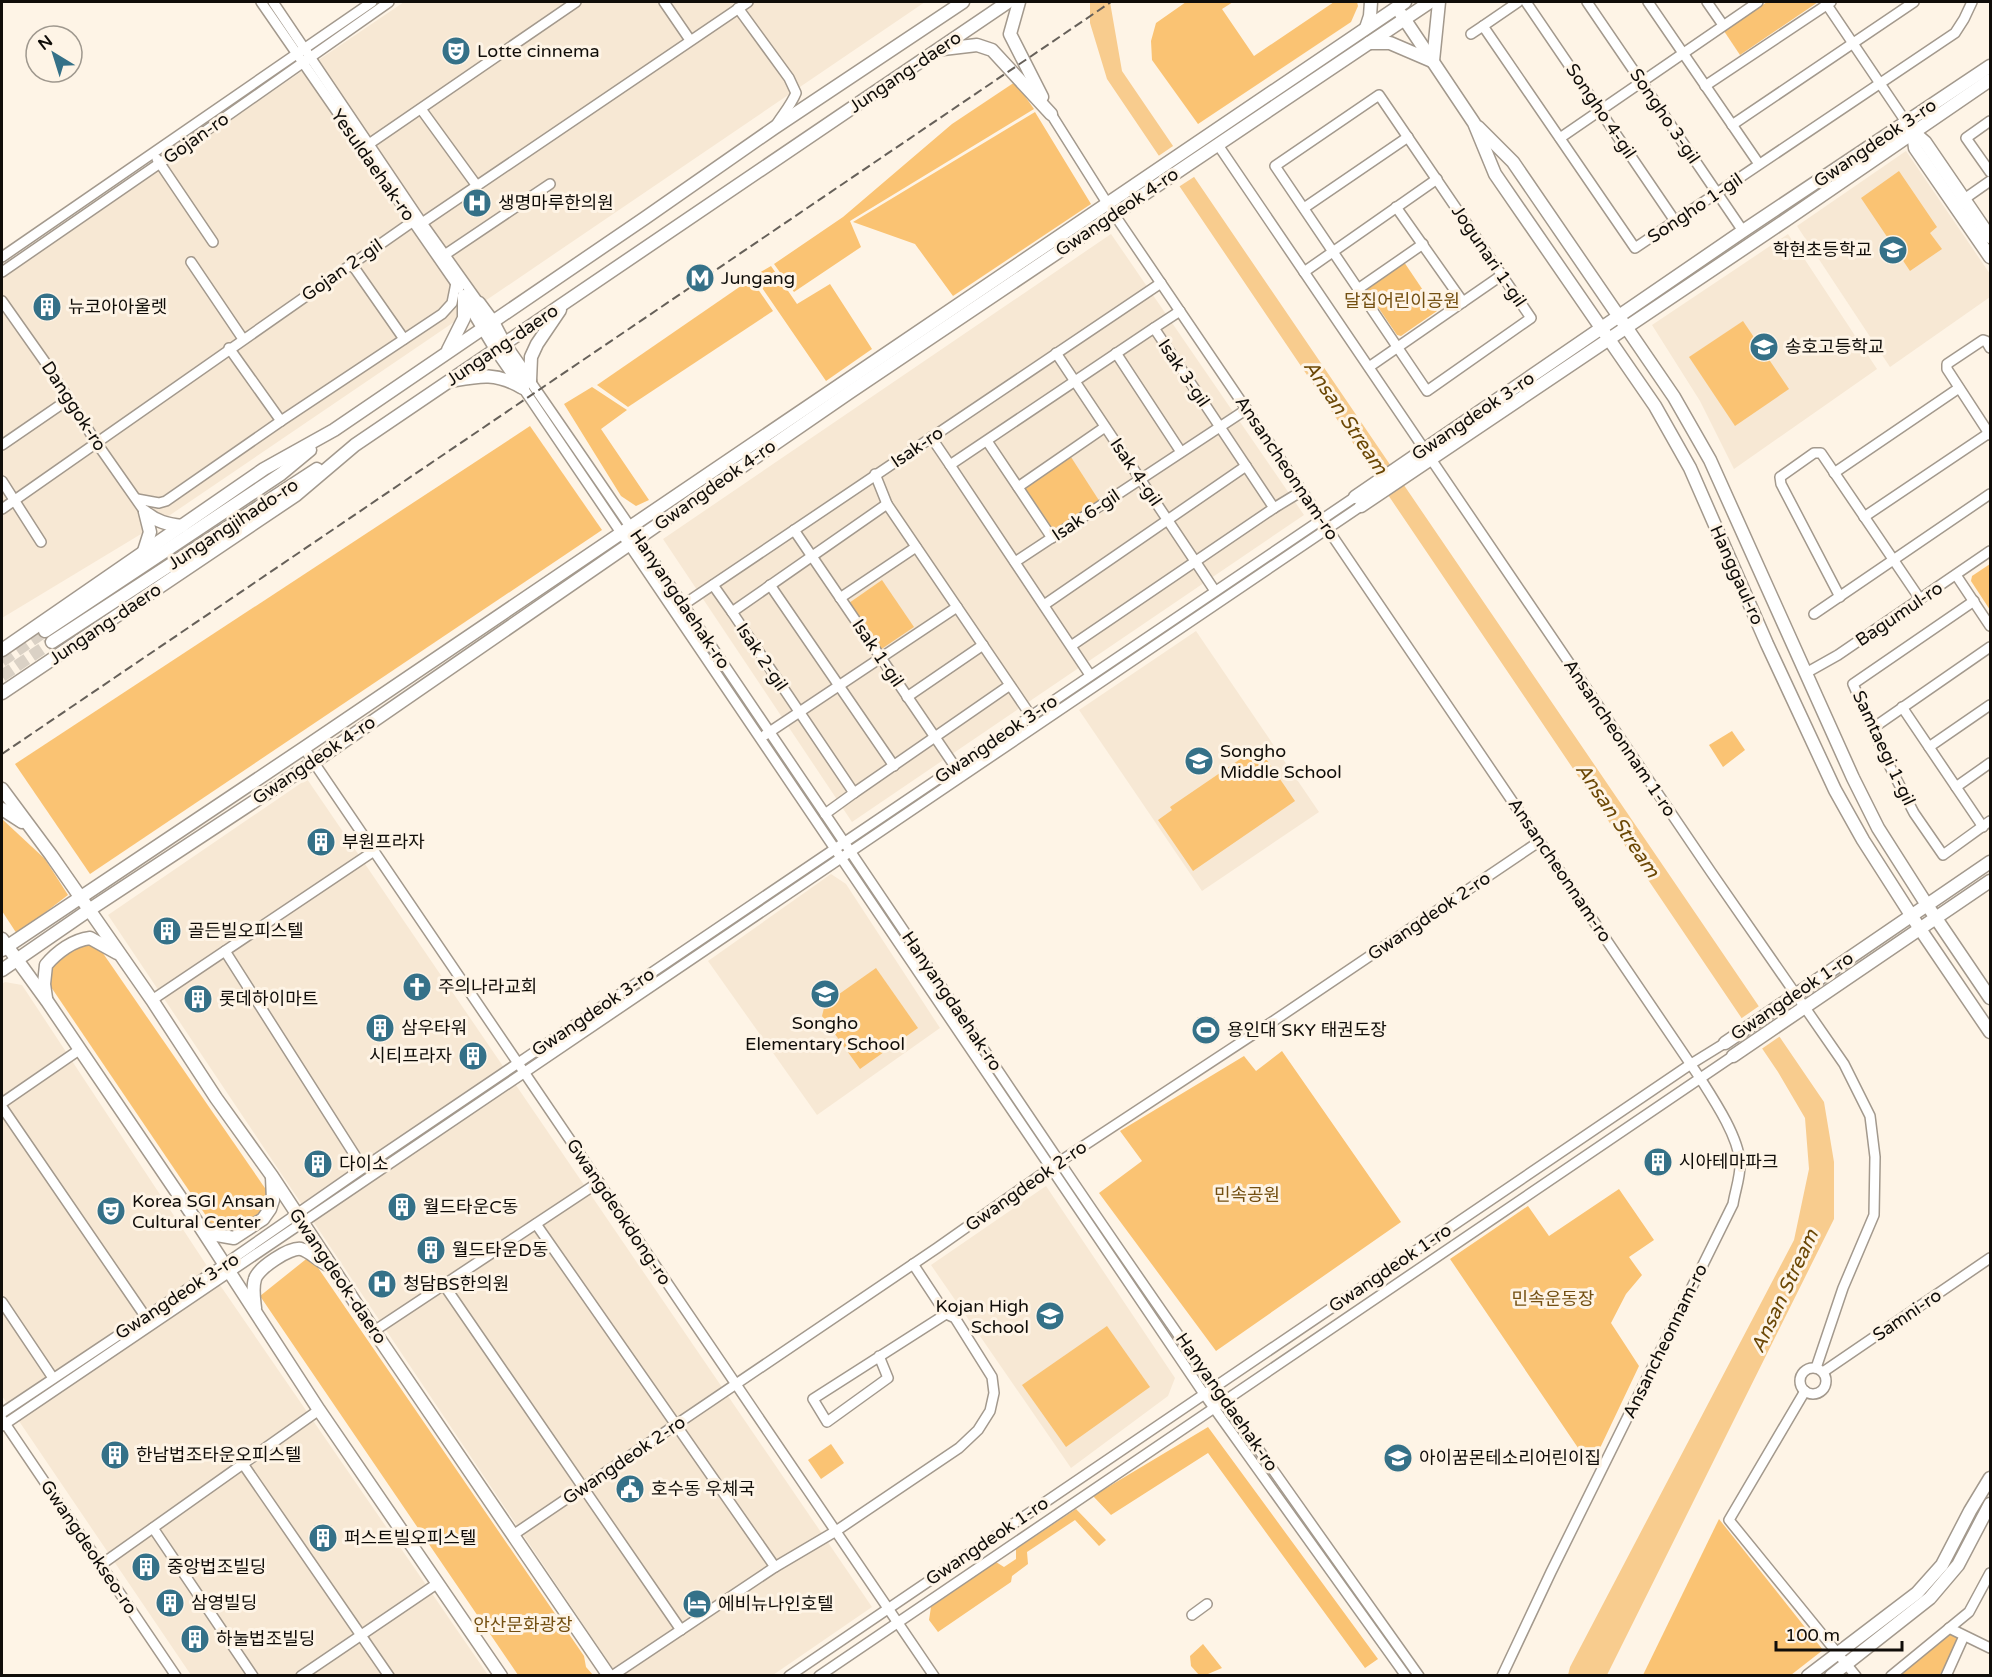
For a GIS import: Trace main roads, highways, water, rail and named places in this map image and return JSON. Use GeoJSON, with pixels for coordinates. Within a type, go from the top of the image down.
{"type":"FeatureCollection","features":[{"type":"Feature","properties":{"kind":"main road","name":"Jungang-daero"},"geometry":{"type":"LineString","coordinates":[[2,650],[264,469],[334,430],[774,128],[963,2]]}},
{"type":"Feature","properties":{"kind":"main road","name":"Jungang-daero"},"geometry":{"type":"LineString","coordinates":[[2,693],[296,495],[355,445],[1008,2]]}},
{"type":"Feature","properties":{"kind":"main road"},"geometry":{"type":"LineString","coordinates":[[939,50],[977,45],[992,50],[1051,114],[1010,34],[1019,2]]}},
{"type":"Feature","properties":{"kind":"main road"},"geometry":{"type":"LineString","coordinates":[[1366,28],[1371,2]]}},
{"type":"Feature","properties":{"kind":"main road","name":"Gwangdeok 4-ro"},"geometry":{"type":"LineString","coordinates":[[3,945],[80,897],[304,748],[625,529],[1144,187],[1214,148],[1430,2]]}},
{"type":"Feature","properties":{"kind":"main road"},"geometry":{"type":"LineString","coordinates":[[1369,43],[1390,42],[1433,61],[1439,2]]}},
{"type":"Feature","properties":{"kind":"main road","name":"Gwangdeok 4-ro"},"geometry":{"type":"LineString","coordinates":[[1144,187],[1202,139],[1366,28],[1398,3]]}},
{"type":"Feature","properties":{"kind":"main road","name":"Hanggaul-ro"},"geometry":{"type":"LineString","coordinates":[[1398,3],[1404,18],[1474,123],[1495,174],[1655,406],[1690,468],[1767,644],[1835,790],[1863,840],[1911,915],[1990,1032]]}},
{"type":"Feature","properties":{"kind":"main road","name":"Gwangdeok 3-ro"},"geometry":{"type":"LineString","coordinates":[[1358,501],[1910,127],[1990,66]]}},
{"type":"Feature","properties":{"kind":"main road","name":"Gwangdeok 3-ro"},"geometry":{"type":"LineString","coordinates":[[1623,322],[1743,231],[1990,80]]}},
{"type":"Feature","properties":{"kind":"main road","name":"Hanggaul-ro"},"geometry":{"type":"LineString","coordinates":[[1474,123],[1513,162],[1674,397],[1710,460],[1878,828],[1935,918],[1990,998]]}},
{"type":"Feature","properties":{"kind":"main road"},"geometry":{"type":"LineString","coordinates":[[1910,127],[1925,142],[1990,257]]}},
{"type":"Feature","properties":{"kind":"main road"},"geometry":{"type":"LineString","coordinates":[[1960,203],[1990,237]]}},
{"type":"Feature","properties":{"kind":"main road","name":"Gwangdeok 4-ro"},"geometry":{"type":"LineString","coordinates":[[2,970],[314,762],[1111,209]]}},
{"type":"Feature","properties":{"kind":"main road","name":"Yesuldaehak-ro"},"geometry":{"type":"LineString","coordinates":[[489,325],[479,303],[488,307],[509,306],[548,284]]}},
{"type":"Feature","properties":{"kind":"main road","name":"Yesuldaehak-ro"},"geometry":{"type":"LineString","coordinates":[[447,353],[464,318],[464,296],[489,325]]}},
{"type":"Feature","properties":{"kind":"main road"},"geometry":{"type":"LineString","coordinates":[[447,382],[485,375],[527,385],[531,357],[537,344],[567,301]]}},
{"type":"Feature","properties":{"kind":"main road","name":"Hanyangdaehak-ro"},"geometry":{"type":"LineString","coordinates":[[489,325],[500,347],[527,385]]}},
{"type":"Feature","properties":{"kind":"main road","name":"Jungangjihado-ro"},"geometry":{"type":"LineString","coordinates":[[45,631],[281,474],[334,430]]}},
{"type":"Feature","properties":{"kind":"main road","name":"Jungangjihado-ro"},"geometry":{"type":"LineString","coordinates":[[52,642],[355,445]]}},
{"type":"Feature","properties":{"kind":"main road"},"geometry":{"type":"LineString","coordinates":[[144,551],[150,532],[145,512],[154,520],[182,526]]}},
{"type":"Feature","properties":{"kind":"main road","name":"Gwangdeok-daero"},"geometry":{"type":"LineString","coordinates":[[2,789],[152,1000],[216,1098],[272,1176],[374,1332],[610,1676]]}},
{"type":"Feature","properties":{"kind":"main road"},"geometry":{"type":"LineString","coordinates":[[2,809],[30,827]]}},
{"type":"Feature","properties":{"kind":"main road","name":"Gwangdeok 1-ro"},"geometry":{"type":"LineString","coordinates":[[1725,1043],[1990,862]]}},
{"type":"Feature","properties":{"kind":"main road","name":"Gwangdeok 1-ro"},"geometry":{"type":"LineString","coordinates":[[1733,1056],[1990,881]]}},
{"type":"Feature","properties":{"kind":"main road"},"geometry":{"type":"LineString","coordinates":[[47,1001],[44,984],[46,965],[58,953],[76,941],[90,938],[121,955]]}},
{"type":"Feature","properties":{"kind":"main road"},"geometry":{"type":"LineString","coordinates":[[3,945],[47,1001],[78,1050],[228,1268],[319,1410],[501,1676]]}},
{"type":"Feature","properties":{"kind":"main road"},"geometry":{"type":"LineString","coordinates":[[198,1224],[224,1237],[234,1238],[240,1235],[263,1219],[270,1209],[273,1200],[272,1176]]}},
{"type":"Feature","properties":{"kind":"main road"},"geometry":{"type":"LineString","coordinates":[[256,1312],[253,1296],[255,1279],[259,1272],[288,1251],[300,1249],[306,1251],[319,1262],[331,1266]]}},
{"type":"Feature","properties":{"kind":"main road"},"geometry":{"type":"LineString","coordinates":[[1808,1676],[1917,1593],[1942,1565],[1990,1478]]}},
{"type":"Feature","properties":{"kind":"main road"},"geometry":{"type":"LineString","coordinates":[[1831,1676],[1930,1598],[1958,1565],[1990,1504]]}},
{"type":"Feature","properties":{"kind":"water","name":"Ansan Stream"},"geometry":{"type":"Polygon","coordinates":[[[1090,2],[1110,2],[1122,71],[1824,1102],[1834,1162],[1834,1219],[1607,1675],[1568,1675],[1570,1667],[1794,1240],[1809,1169],[1805,1118],[1778,1072],[1107,79],[1090,23],[1090,2]]]}},
{"type":"Feature","properties":{"kind":"tunnel"},"geometry":{"type":"LineString","coordinates":[[2,661],[45,631]]}},
{"type":"Feature","properties":{"kind":"tunnel"},"geometry":{"type":"LineString","coordinates":[[2,676],[52,642]]}},
{"type":"Feature","properties":{"kind":"railway"},"geometry":{"type":"LineString","coordinates":[[2,754],[1111,2]]}},
{"type":"Feature","properties":{"kind":"place","name":"Lotte cinnema"},"geometry":{"type":"Point","coordinates":[456,51]}},
{"type":"Feature","properties":{"kind":"place","name":"생명마루한의원"},"geometry":{"type":"Point","coordinates":[477,203]}},
{"type":"Feature","properties":{"kind":"place","name":"학현초등학교"},"geometry":{"type":"Point","coordinates":[1893,250]}},
{"type":"Feature","properties":{"kind":"place","name":"Jungang"},"geometry":{"type":"Point","coordinates":[700,278]}},
{"type":"Feature","properties":{"kind":"place","name":"뉴코아아울렛"},"geometry":{"type":"Point","coordinates":[47,307]}},
{"type":"Feature","properties":{"kind":"place","name":"송호고등학교"},"geometry":{"type":"Point","coordinates":[1764,347]}},
{"type":"Feature","properties":{"kind":"place","name":"Songho Middle School"},"geometry":{"type":"Point","coordinates":[1199,761]}},
{"type":"Feature","properties":{"kind":"place","name":"부원프라자"},"geometry":{"type":"Point","coordinates":[321,842]}},
{"type":"Feature","properties":{"kind":"place","name":"골든빌오피스텔"},"geometry":{"type":"Point","coordinates":[167,931]}},
{"type":"Feature","properties":{"kind":"place","name":"주의나라교회"},"geometry":{"type":"Point","coordinates":[417,987]}},
{"type":"Feature","properties":{"kind":"place","name":"Songho Elementary School"},"geometry":{"type":"Point","coordinates":[825,994]}},
{"type":"Feature","properties":{"kind":"place","name":"롯데하이마트"},"geometry":{"type":"Point","coordinates":[198,999]}},
{"type":"Feature","properties":{"kind":"place","name":"삼우타워"},"geometry":{"type":"Point","coordinates":[380,1028]}},
{"type":"Feature","properties":{"kind":"place","name":"용인대 SKY 태권도장"},"geometry":{"type":"Point","coordinates":[1206,1030]}},
{"type":"Feature","properties":{"kind":"place","name":"시티프라자"},"geometry":{"type":"Point","coordinates":[473,1056]}},
{"type":"Feature","properties":{"kind":"place","name":"시아테마파크"},"geometry":{"type":"Point","coordinates":[1658,1162]}},
{"type":"Feature","properties":{"kind":"place","name":"다이소"},"geometry":{"type":"Point","coordinates":[318,1164]}},
{"type":"Feature","properties":{"kind":"place","name":"월드타운C동"},"geometry":{"type":"Point","coordinates":[402,1207]}},
{"type":"Feature","properties":{"kind":"place","name":"Korea SGI Ansan Cultural Center"},"geometry":{"type":"Point","coordinates":[111,1211]}},
{"type":"Feature","properties":{"kind":"place","name":"월드타운D동"},"geometry":{"type":"Point","coordinates":[431,1250]}},
{"type":"Feature","properties":{"kind":"place","name":"청담BS한의원"},"geometry":{"type":"Point","coordinates":[382,1284]}},
{"type":"Feature","properties":{"kind":"place","name":"Kojan High School"},"geometry":{"type":"Point","coordinates":[1050,1316]}},
{"type":"Feature","properties":{"kind":"place","name":"한남법조타운오피스텔"},"geometry":{"type":"Point","coordinates":[115,1455]}},
{"type":"Feature","properties":{"kind":"place","name":"아이꿈몬테소리어린이집"},"geometry":{"type":"Point","coordinates":[1398,1458]}},
{"type":"Feature","properties":{"kind":"place","name":"호수동 우체국"},"geometry":{"type":"Point","coordinates":[630,1489]}},
{"type":"Feature","properties":{"kind":"place","name":"퍼스트빌오피스텔"},"geometry":{"type":"Point","coordinates":[323,1538]}},
{"type":"Feature","properties":{"kind":"place","name":"중앙법조빌딩"},"geometry":{"type":"Point","coordinates":[146,1567]}},
{"type":"Feature","properties":{"kind":"place","name":"삼영빌딩"},"geometry":{"type":"Point","coordinates":[170,1603]}},
{"type":"Feature","properties":{"kind":"place","name":"에비뉴나인호텔"},"geometry":{"type":"Point","coordinates":[697,1604]}},
{"type":"Feature","properties":{"kind":"place","name":"하눌법조빌딩"},"geometry":{"type":"Point","coordinates":[195,1639]}},
{"type":"Feature","properties":{"kind":"park label","name":"달집어린이공원"},"geometry":{"type":"Point","coordinates":[1402,301]}},
{"type":"Feature","properties":{"kind":"park label","name":"민속공원"},"geometry":{"type":"Point","coordinates":[1247,1195]}},
{"type":"Feature","properties":{"kind":"park label","name":"민속운동장"},"geometry":{"type":"Point","coordinates":[1553,1299]}},
{"type":"Feature","properties":{"kind":"park label","name":"안산문화광장"},"geometry":{"type":"Point","coordinates":[523,1625]}}]}
